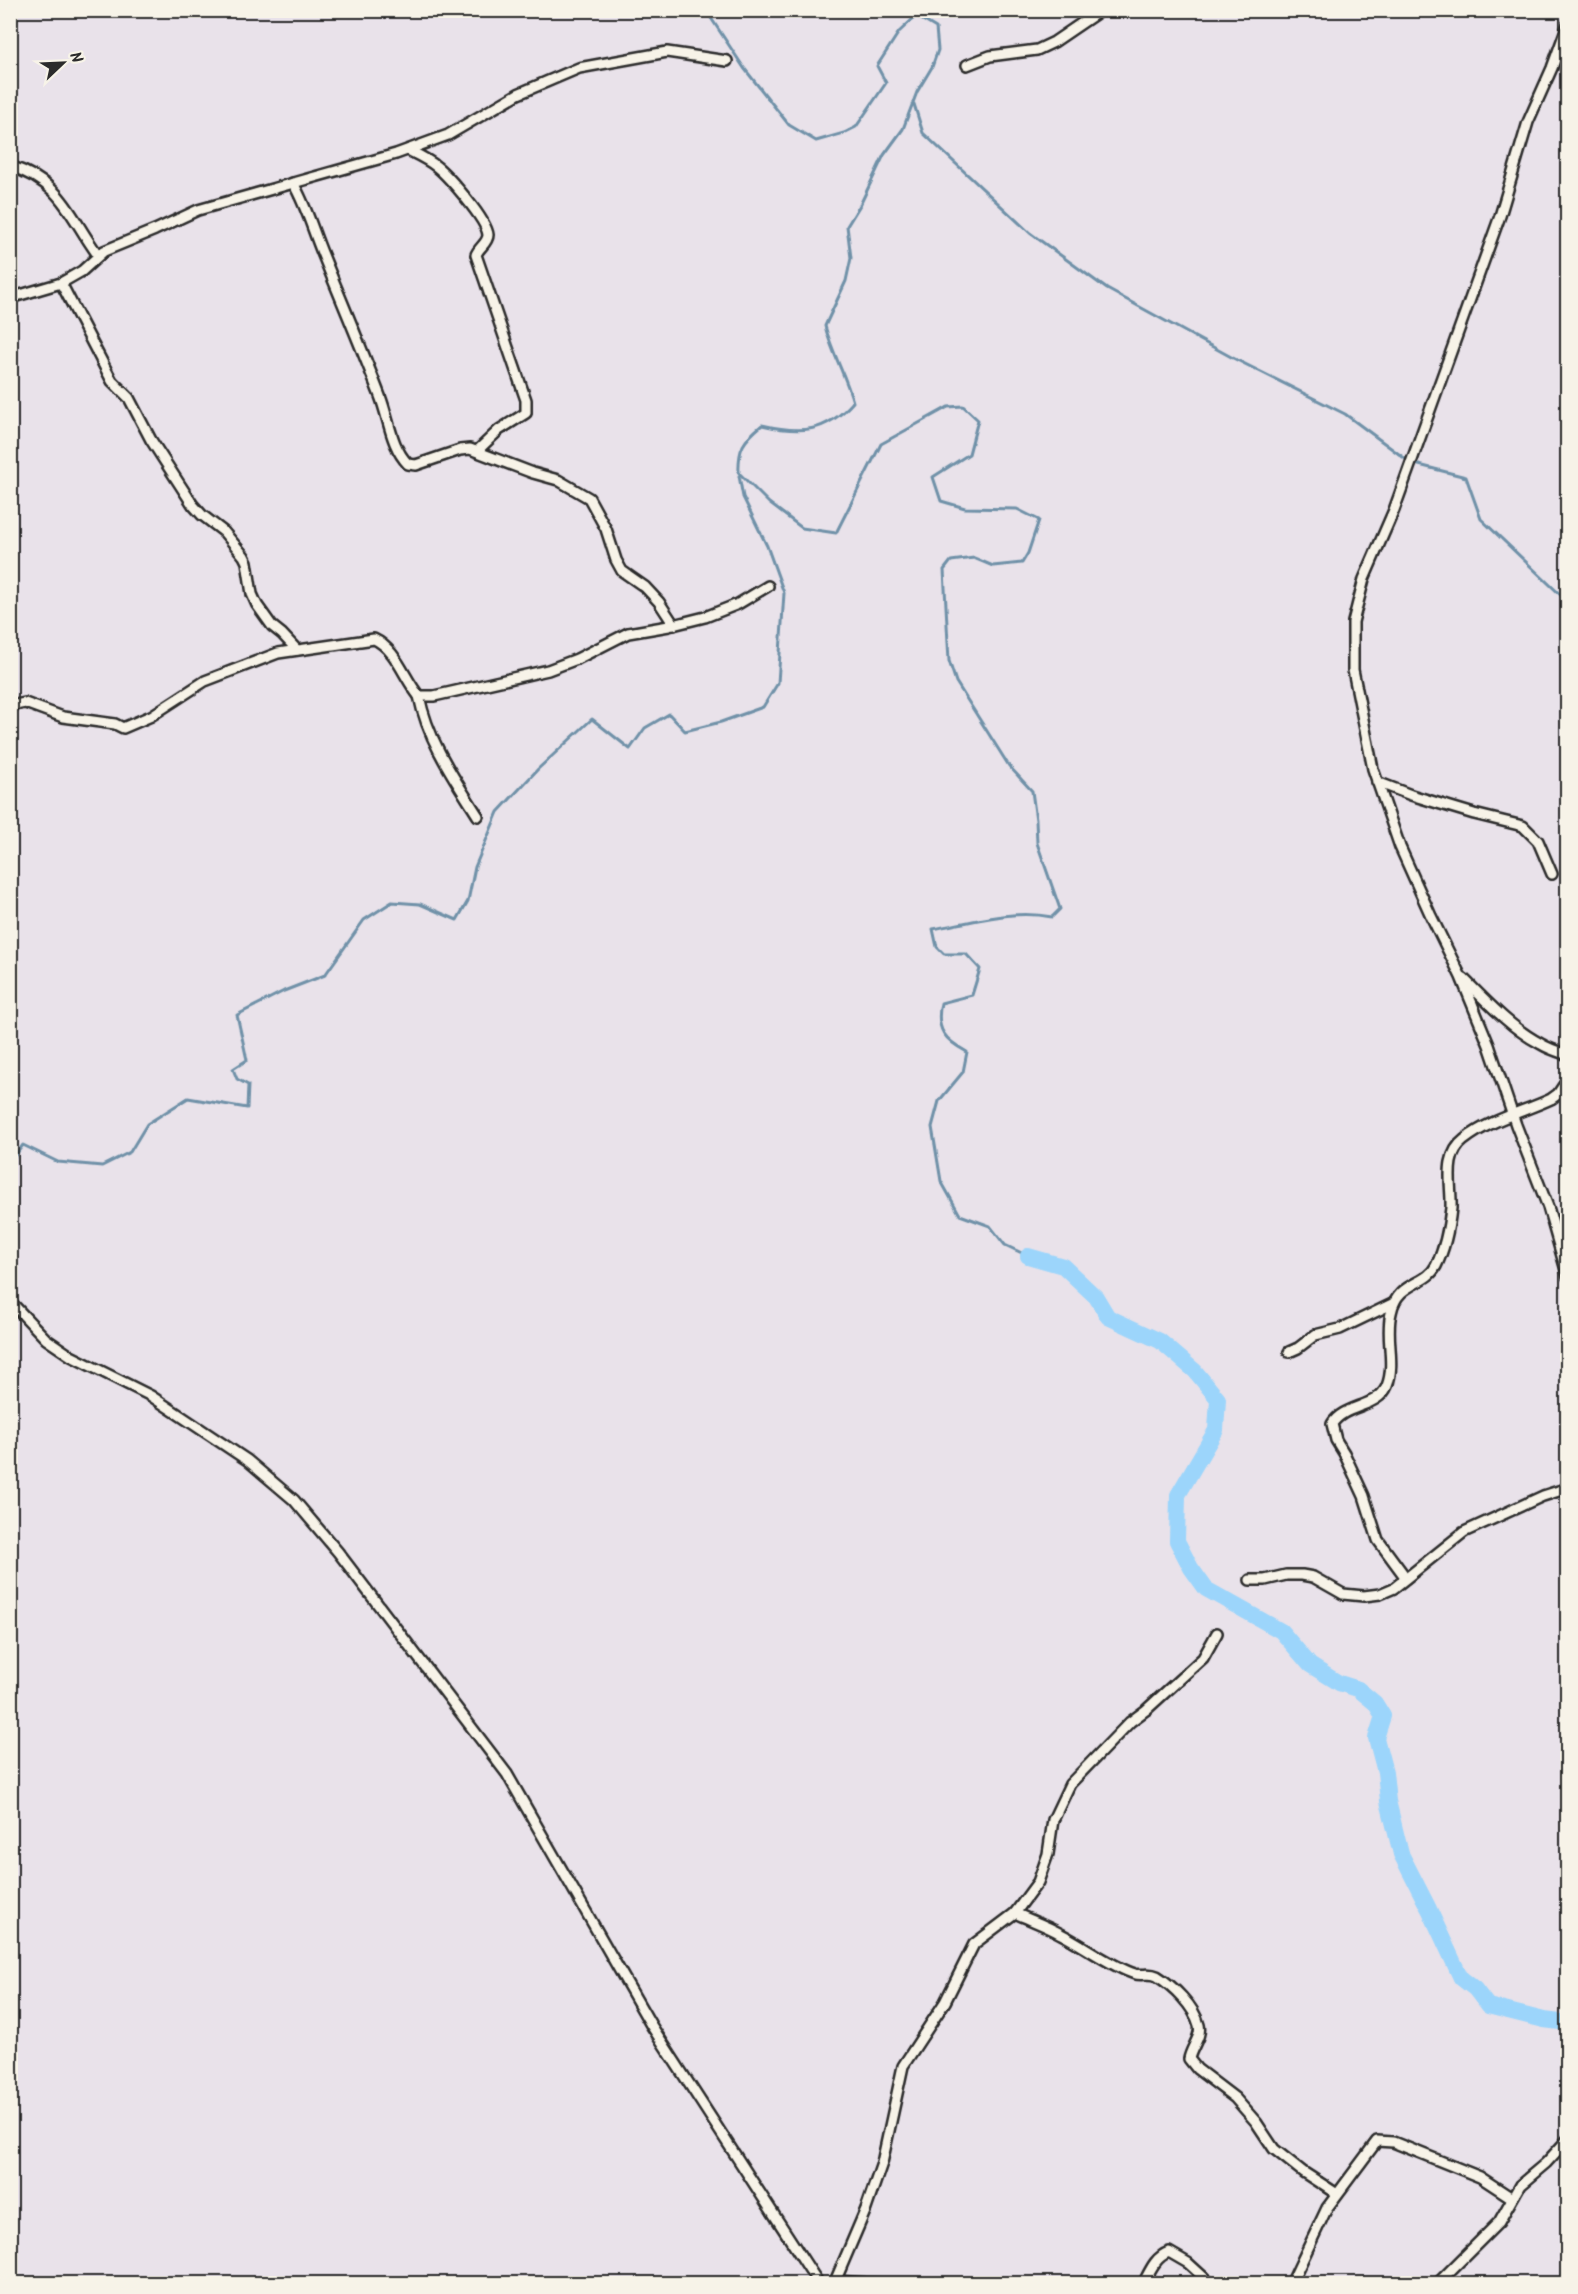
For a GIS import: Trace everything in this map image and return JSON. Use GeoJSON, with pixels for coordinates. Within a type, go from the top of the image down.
{"type":"FeatureCollection","features":[{"type":"Feature","properties":{"kind":"street"},"geometry":{"type":"LineString","coordinates":[[967,65],[990,56],[1037,50],[1054,42],[1101,10]]}},
{"type":"Feature","properties":{"kind":"street"},"geometry":{"type":"LineString","coordinates":[[1568,24],[1552,68],[1528,122],[1500,216],[1398,501],[1364,579],[1353,622],[1353,670],[1373,770],[1400,847],[1461,977],[1489,1045],[1512,1115],[1548,1207],[1568,1277]]}},
{"type":"Feature","properties":{"kind":"street"},"geometry":{"type":"LineString","coordinates":[[10,298],[61,283],[82,271],[98,255],[114,246],[198,210],[408,150],[448,135],[518,94],[579,68],[667,52],[727,61]]}},
{"type":"Feature","properties":{"kind":"street"},"geometry":{"type":"LineString","coordinates":[[408,150],[435,165],[453,181],[480,218],[488,234],[476,255],[477,262],[492,298],[526,400],[526,413],[499,430],[477,451]]}},
{"type":"Feature","properties":{"kind":"street"},"geometry":{"type":"LineString","coordinates":[[10,166],[33,176],[58,193],[98,255]]}},
{"type":"Feature","properties":{"kind":"street"},"geometry":{"type":"LineString","coordinates":[[293,183],[357,336],[392,434],[404,460],[408,464],[416,465],[460,450],[477,451],[496,460],[558,480],[589,498],[606,529],[622,571],[645,587],[659,602],[674,625]]}},
{"type":"Feature","properties":{"kind":"street"},"geometry":{"type":"LineString","coordinates":[[61,283],[112,381],[129,398],[151,440],[193,505],[224,532],[238,548],[247,562],[252,594],[257,605],[272,626],[297,650]]}},
{"type":"Feature","properties":{"kind":"street"},"geometry":{"type":"LineString","coordinates":[[419,696],[434,696],[548,670],[577,659],[628,633],[674,625],[738,604],[768,586]]}},
{"type":"Feature","properties":{"kind":"street"},"geometry":{"type":"LineString","coordinates":[[10,706],[25,703],[63,717],[115,724],[123,728],[166,707],[205,681],[266,657],[297,650],[374,639],[382,642],[419,696],[426,726],[478,816]]}},
{"type":"Feature","properties":{"kind":"street"},"geometry":{"type":"LineString","coordinates":[[1377,782],[1474,814],[1523,826],[1538,841],[1552,874]]}},
{"type":"Feature","properties":{"kind":"street"},"geometry":{"type":"LineString","coordinates":[[1461,977],[1491,1006],[1526,1034],[1540,1044],[1568,1055]]}},
{"type":"Feature","properties":{"kind":"street"},"geometry":{"type":"LineString","coordinates":[[1406,1578],[1378,1540],[1364,1496],[1332,1430],[1332,1424],[1335,1419],[1382,1395],[1388,1385],[1390,1315],[1394,1303],[1406,1288],[1434,1269],[1445,1248],[1451,1209],[1450,1167],[1456,1149],[1464,1140],[1479,1130],[1551,1099],[1558,1094],[1568,1079]]}},
{"type":"Feature","properties":{"kind":"street"},"geometry":{"type":"LineString","coordinates":[[10,1301],[46,1339],[63,1351],[151,1396],[247,1460],[294,1500],[338,1552],[507,1774],[651,2025],[819,2283]]}},
{"type":"Feature","properties":{"kind":"street"},"geometry":{"type":"LineString","coordinates":[[1288,1352],[1316,1335],[1340,1329],[1394,1303]]}},
{"type":"Feature","properties":{"kind":"street"},"geometry":{"type":"LineString","coordinates":[[1250,1580],[1302,1575],[1313,1577],[1343,1594],[1364,1596],[1380,1594],[1394,1588],[1464,1532],[1543,1496],[1568,1488]]}},
{"type":"Feature","properties":{"kind":"street"},"geometry":{"type":"LineString","coordinates":[[882,2283],[835,2282],[866,2209],[882,2163],[903,2066],[945,2002],[974,1944],[1015,1913],[1038,1882],[1048,1854],[1053,1820],[1070,1784],[1130,1722],[1203,1658],[1217,1633]]}},
{"type":"Feature","properties":{"kind":"street"},"geometry":{"type":"LineString","coordinates":[[1015,1913],[1060,1933],[1135,1974],[1150,1973],[1158,1977],[1189,2005],[1199,2026],[1199,2036],[1190,2050],[1189,2059],[1197,2069],[1234,2098],[1256,2122],[1274,2149],[1303,2172],[1337,2194]]}},
{"type":"Feature","properties":{"kind":"street"},"geometry":{"type":"LineString","coordinates":[[1437,2283],[1498,2222],[1520,2185],[1546,2163],[1568,2139]]}},
{"type":"Feature","properties":{"kind":"street"},"geometry":{"type":"LineString","coordinates":[[1292,2283],[1328,2208],[1377,2141],[1393,2142],[1480,2177],[1512,2198]]}},
{"type":"Feature","properties":{"kind":"street"},"geometry":{"type":"LineString","coordinates":[[1143,2283],[1152,2265],[1163,2254],[1169,2253],[1188,2263],[1211,2283]]}},
{"type":"Feature","properties":{"kind":"waterway"},"geometry":{"type":"LineString","coordinates":[[714,10],[711,18],[744,68],[789,125],[816,141],[856,127],[886,83],[877,66],[899,32],[916,16],[936,28],[938,50],[932,67],[917,92],[903,129],[884,155],[860,205],[847,226],[851,258],[846,281],[825,326],[853,402],[833,420],[812,428],[788,430],[762,425],[743,446],[739,473],[769,503],[802,528],[836,533],[881,444],[948,407],[963,406],[978,420],[969,454],[933,477],[941,501],[965,508],[1017,509],[1039,520],[1028,553],[1022,563],[993,566],[974,558],[951,561],[944,570],[949,661],[956,682],[1009,766],[1032,791],[1037,843],[1060,909],[1052,917],[1007,915],[933,929],[937,947],[944,954],[966,954],[980,969],[972,995],[941,1003],[939,1012],[939,1020],[944,1033],[953,1043],[967,1052],[963,1072],[939,1101],[932,1127],[941,1181],[960,1215],[990,1226],[1005,1245],[1028,1256]]}},
{"type":"Feature","properties":{"kind":"waterway"},"geometry":{"type":"LineString","coordinates":[[914,104],[923,133],[1030,233],[1107,289],[1233,358],[1345,414],[1411,463],[1466,477],[1481,519],[1568,602]]}},
{"type":"Feature","properties":{"kind":"waterway"},"geometry":{"type":"LineString","coordinates":[[10,1162],[23,1145],[58,1162],[102,1166],[130,1152],[147,1124],[188,1098],[247,1108],[248,1085],[237,1079],[233,1069],[247,1060],[237,1015],[284,991],[325,975],[364,920],[392,902],[420,904],[457,920],[468,901],[475,867],[498,812],[538,769],[592,719],[630,749],[645,728],[669,714],[685,731],[721,722],[763,707],[778,683],[784,593],[767,546],[743,497],[739,476]]}},
{"type":"Feature","properties":{"kind":"waterway"},"geometry":{"type":"LineString","coordinates":[[1028,1256],[1063,1266],[1096,1297],[1108,1317],[1160,1341],[1195,1371],[1218,1399],[1216,1430],[1178,1495],[1177,1541],[1191,1568],[1206,1589],[1281,1631],[1310,1665],[1339,1683],[1358,1689],[1375,1703],[1383,1716],[1376,1738],[1401,1854],[1461,1978],[1475,1989],[1488,2006],[1544,2020],[1568,2023]]}}]}
